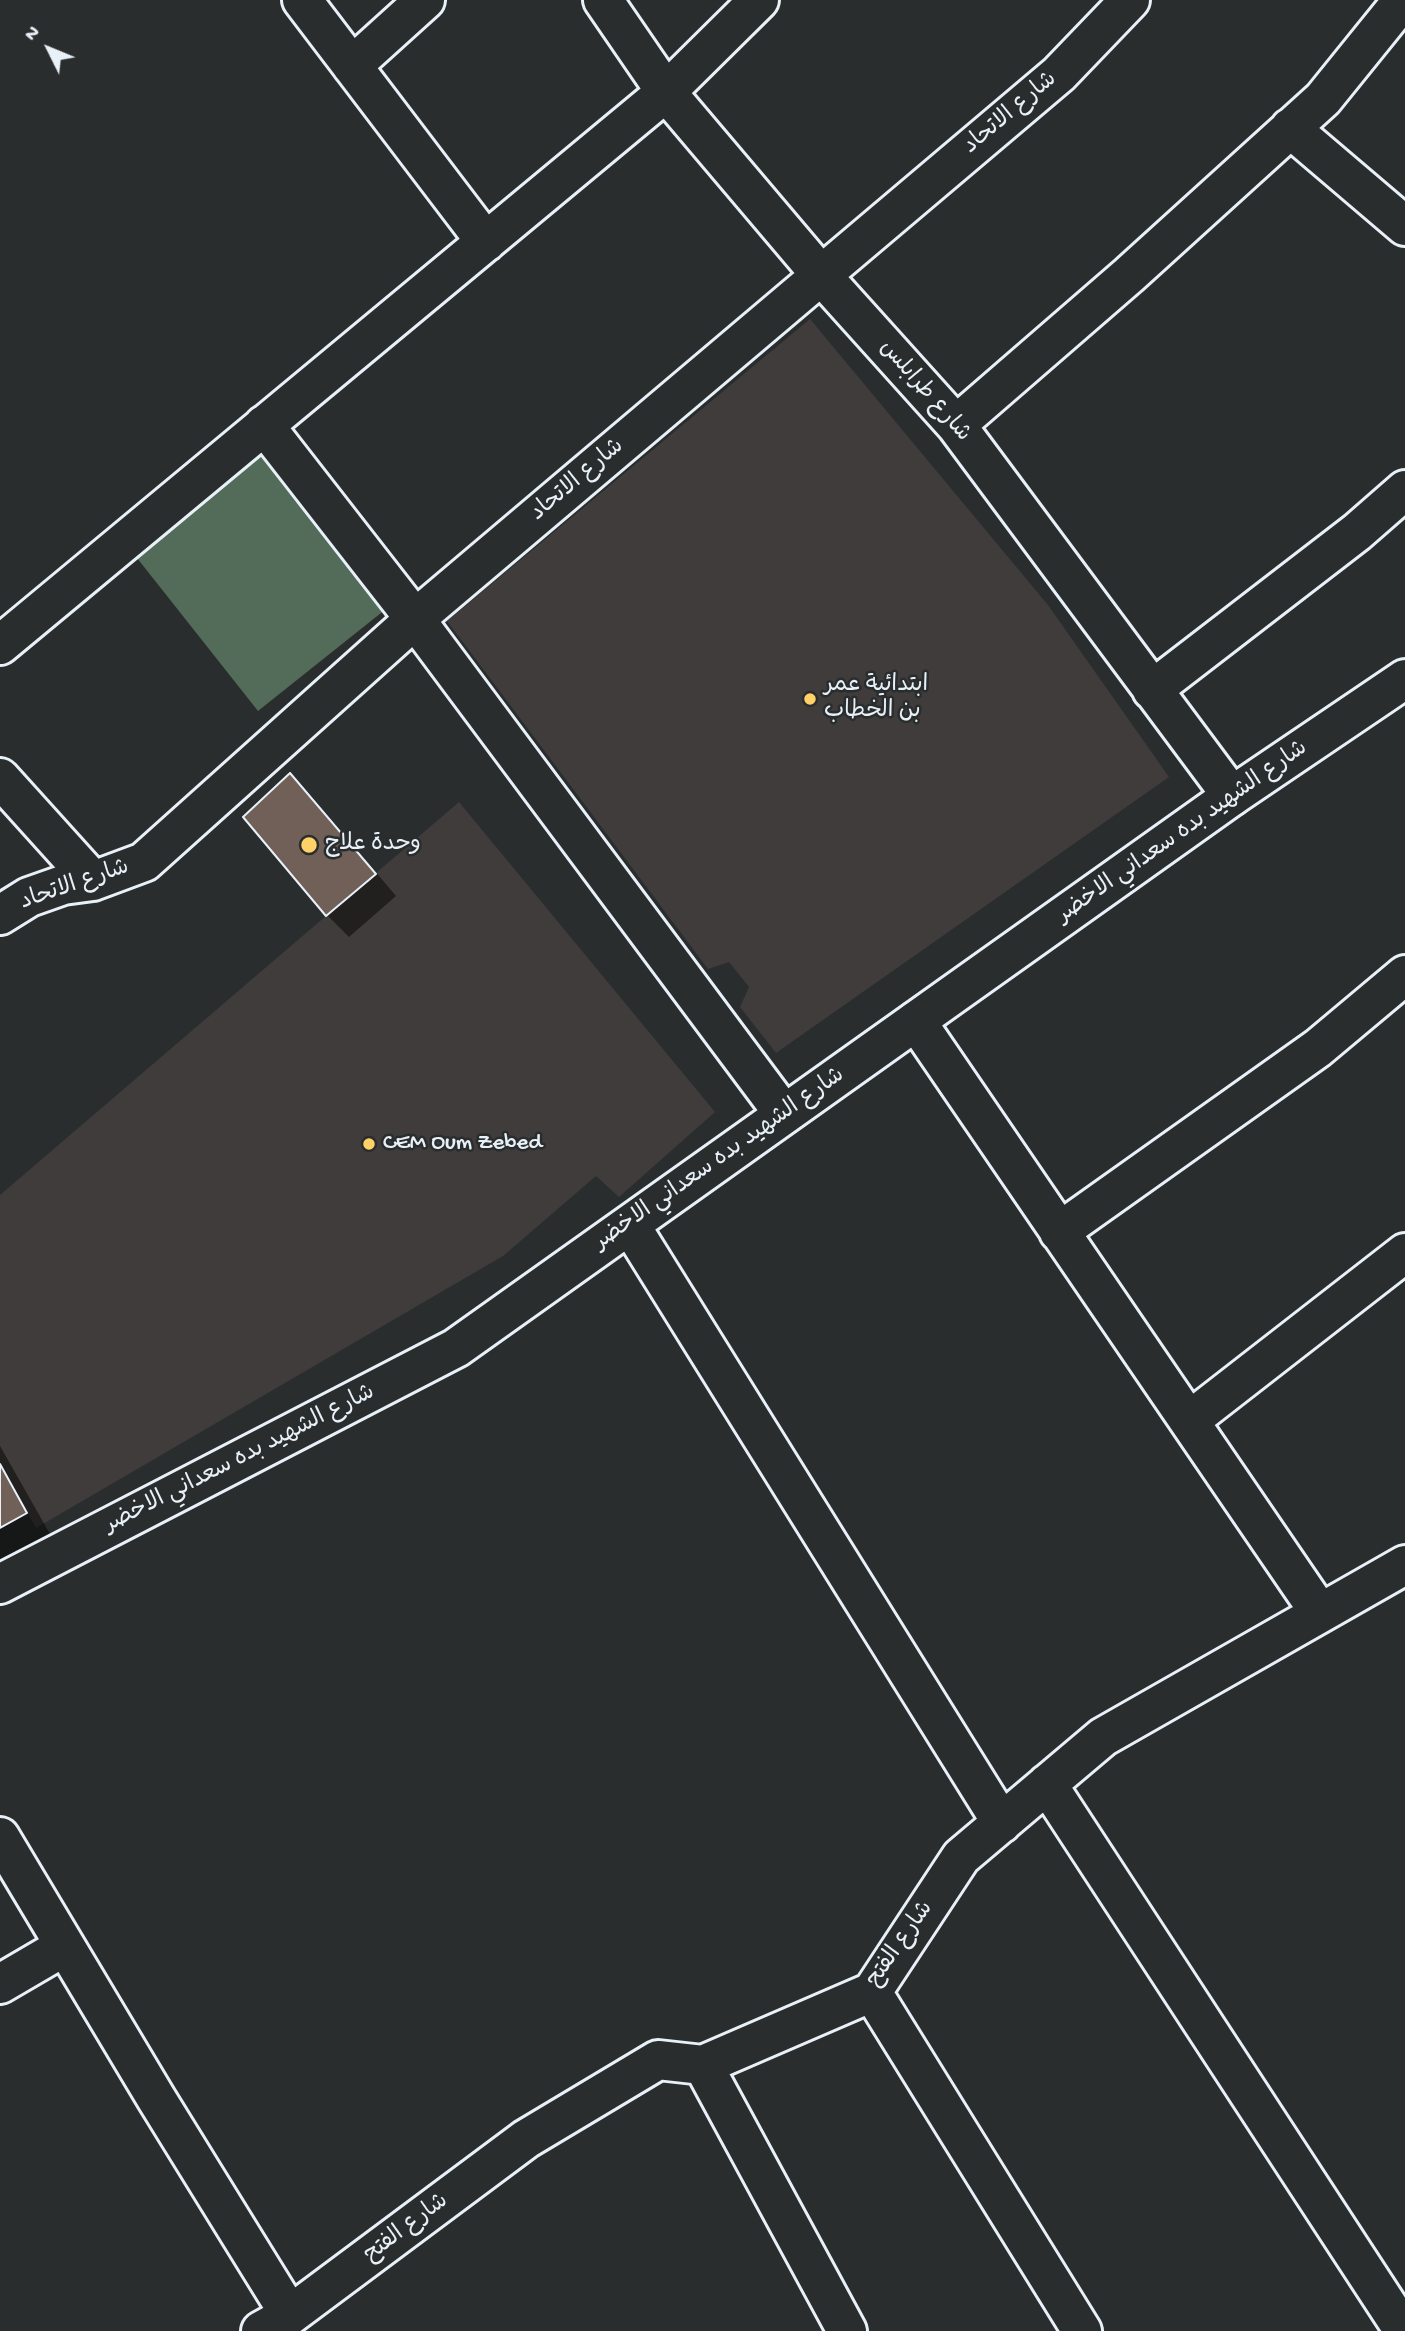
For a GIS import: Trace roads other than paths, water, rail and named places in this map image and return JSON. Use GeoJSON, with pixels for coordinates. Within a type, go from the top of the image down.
{"type":"FeatureCollection","features":[{"type":"Feature","properties":{"kind":"street"},"geometry":{"type":"LineString","coordinates":[[302,0],[486,242]]}},
{"type":"Feature","properties":{"kind":"street"},"geometry":{"type":"LineString","coordinates":[[352,66],[425,0]]}},
{"type":"Feature","properties":{"kind":"street","name":"شارع طرابلس"},"geometry":{"type":"LineString","coordinates":[[603,0],[666,92],[821,275],[956,425],[1232,796]]}},
{"type":"Feature","properties":{"kind":"street"},"geometry":{"type":"LineString","coordinates":[[0,645],[666,92],[759,0]]}},
{"type":"Feature","properties":{"kind":"street","name":"شارع الاتحاد"},"geometry":{"type":"LineString","coordinates":[[0,915],[29,897],[63,885],[93,881],[144,862],[415,619],[1059,74],[1130,0]]}},
{"type":"Feature","properties":{"kind":"street"},"geometry":{"type":"LineString","coordinates":[[956,425],[1129,275],[1323,99],[1403,0]]}},
{"type":"Feature","properties":{"kind":"street"},"geometry":{"type":"LineString","coordinates":[[1290,128],[1405,226]]}},
{"type":"Feature","properties":{"kind":"street"},"geometry":{"type":"LineString","coordinates":[[264,425],[415,619],[784,1114]]}},
{"type":"Feature","properties":{"kind":"street"},"geometry":{"type":"LineString","coordinates":[[1152,690],[1357,532],[1405,489]]}},
{"type":"Feature","properties":{"kind":"street","name":"شارع الشهيد بده سعداني الاخضر"},"geometry":{"type":"LineString","coordinates":[[0,1584],[456,1348],[1232,796],[1403,686]]}},
{"type":"Feature","properties":{"kind":"street"},"geometry":{"type":"LineString","coordinates":[[0,778],[93,881]]}},
{"type":"Feature","properties":{"kind":"street"},"geometry":{"type":"LineString","coordinates":[[1059,1232],[1318,1048],[1405,975]]}},
{"type":"Feature","properties":{"kind":"street"},"geometry":{"type":"LineString","coordinates":[[916,1021],[1320,1612]]}},
{"type":"Feature","properties":{"kind":"street"},"geometry":{"type":"LineString","coordinates":[[629,1225],[1002,1823]]}},
{"type":"Feature","properties":{"kind":"street"},"geometry":{"type":"LineString","coordinates":[[1189,1421],[1405,1253]]}},
{"type":"Feature","properties":{"kind":"street","name":"شارع الفتح"},"geometry":{"type":"LineString","coordinates":[[276,2323],[526,2139],[658,2060],[703,2065],[872,1992],[961,1857],[1103,1737],[1405,1564]]}},
{"type":"Feature","properties":{"kind":"street"},"geometry":{"type":"LineString","coordinates":[[1047,1784],[1404,2331]]}},
{"type":"Feature","properties":{"kind":"street"},"geometry":{"type":"LineString","coordinates":[[0,1838],[65,1946],[276,2323]]}},
{"type":"Feature","properties":{"kind":"street"},"geometry":{"type":"LineString","coordinates":[[0,1984],[65,1946]]}},
{"type":"Feature","properties":{"kind":"street"},"geometry":{"type":"LineString","coordinates":[[872,1992],[1082,2331]]}},
{"type":"Feature","properties":{"kind":"street"},"geometry":{"type":"LineString","coordinates":[[703,2065],[847,2331]]}},
{"type":"Feature","properties":{"kind":"place","name":"ابتدائية عمر بن الخطاب"},"geometry":{"type":"Point","coordinates":[810,699]}},
{"type":"Feature","properties":{"kind":"place","name":"وحدة علاج"},"geometry":{"type":"Point","coordinates":[309,845]}},
{"type":"Feature","properties":{"kind":"place","name":"CEM Oum Zebed"},"geometry":{"type":"Point","coordinates":[369,1144]}}]}
